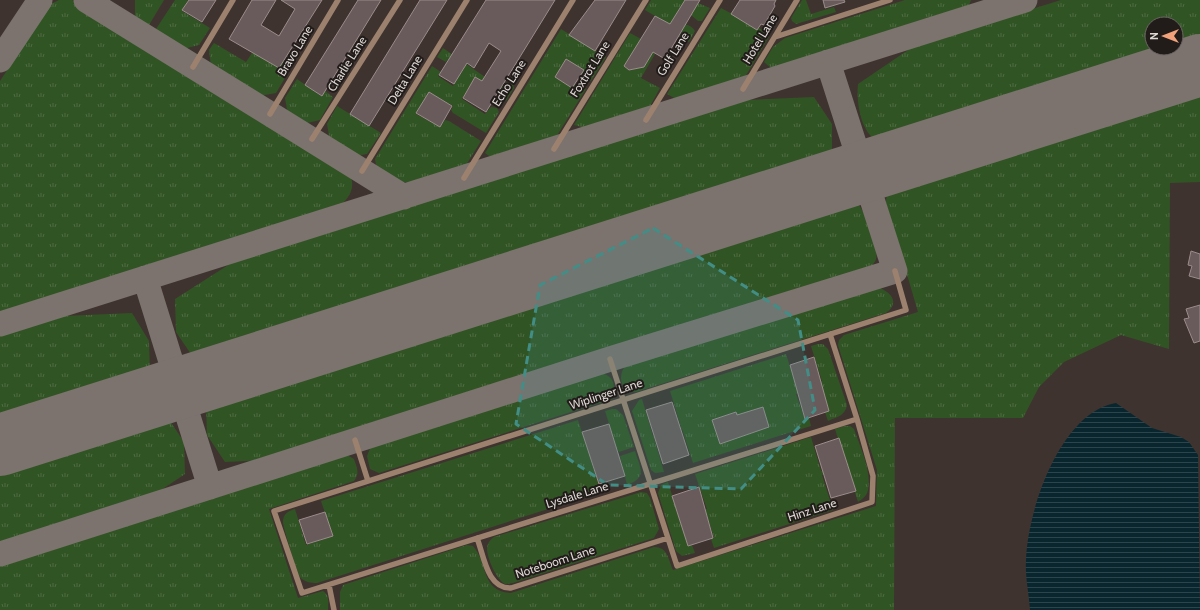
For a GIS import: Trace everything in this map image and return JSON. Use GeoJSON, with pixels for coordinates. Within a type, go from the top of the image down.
{"type":"FeatureCollection","features":[{"type":"Feature","properties":{"kind":"lane"},"geometry":{"type":"LineString","coordinates":[[193,66],[233,0]]}},
{"type":"Feature","properties":{"kind":"lane","name":"Bravo Lane"},"geometry":{"type":"LineString","coordinates":[[270,114],[338,0]]}},
{"type":"Feature","properties":{"kind":"lane","name":"Charlie Lane"},"geometry":{"type":"LineString","coordinates":[[312,140],[400,0]]}},
{"type":"Feature","properties":{"kind":"lane","name":"Delta Lane"},"geometry":{"type":"LineString","coordinates":[[362,171],[467,0]]}},
{"type":"Feature","properties":{"kind":"lane","name":"Echo Lane"},"geometry":{"type":"LineString","coordinates":[[464,178],[573,0]]}},
{"type":"Feature","properties":{"kind":"lane","name":"Foxtrot Lane"},"geometry":{"type":"LineString","coordinates":[[554,149],[646,0]]}},
{"type":"Feature","properties":{"kind":"lane","name":"Golf Lane"},"geometry":{"type":"LineString","coordinates":[[646,120],[720,0]]}},
{"type":"Feature","properties":{"kind":"lane","name":"Hotel Lane"},"geometry":{"type":"LineString","coordinates":[[742,89],[797,0]]}},
{"type":"Feature","properties":{"kind":"lane"},"geometry":{"type":"LineString","coordinates":[[775,37],[890,0]]}},
{"type":"Feature","properties":{"kind":"lane","name":"Wiplinger Lane"},"geometry":{"type":"LineString","coordinates":[[274,511],[906,310],[894,271]]}},
{"type":"Feature","properties":{"kind":"lane"},"geometry":{"type":"LineString","coordinates":[[830,334],[857,418]]}},
{"type":"Feature","properties":{"kind":"lane"},"geometry":{"type":"LineString","coordinates":[[610,359],[668,538]]}},
{"type":"Feature","properties":{"kind":"lane","name":"Lysdale Lane"},"geometry":{"type":"LineString","coordinates":[[274,511],[302,593],[857,418]]}},
{"type":"Feature","properties":{"kind":"lane","name":"Hinz Lane"},"geometry":{"type":"LineString","coordinates":[[668,538],[677,566],[872,502],[873,476],[857,418]]}},
{"type":"Feature","properties":{"kind":"lane"},"geometry":{"type":"LineString","coordinates":[[355,440],[368,481]]}},
{"type":"Feature","properties":{"kind":"lane","name":"Noteboom Lane"},"geometry":{"type":"LineString","coordinates":[[477,538],[491,578],[499,586],[511,588],[668,538]]}},
{"type":"Feature","properties":{"kind":"lane"},"geometry":{"type":"LineString","coordinates":[[329,585],[334,610]]}},
{"type":"Feature","properties":{"kind":"highlighted area"},"geometry":{"type":"Polygon","coordinates":[[[653,228],[798,320],[815,410],[741,489],[608,485],[516,424],[540,285],[653,228]]]}},
{"type":"Feature","properties":{"kind":"green space"},"geometry":{"type":"Polygon","coordinates":[[[59,0],[72,0],[346,171],[352,183],[351,192],[342,204],[0,313],[0,81],[51,4],[59,0]]]}},
{"type":"Feature","properties":{"kind":"green space"},"geometry":{"type":"Polygon","coordinates":[[[135,0],[164,0],[149,25],[146,27],[135,20],[135,0]]]}},
{"type":"Feature","properties":{"kind":"green space"},"geometry":{"type":"Polygon","coordinates":[[[175,0],[188,0],[182,11],[210,28],[199,45],[183,49],[156,33],[156,29],[175,0]]]}},
{"type":"Feature","properties":{"kind":"green space"},"geometry":{"type":"Polygon","coordinates":[[[651,0],[684,0],[695,7],[698,3],[710,8],[702,21],[698,21],[691,15],[693,11],[682,4],[672,21],[691,26],[693,28],[695,31],[689,42],[679,36],[682,32],[645,10],[651,0]]]}},
{"type":"Feature","properties":{"kind":"green space"},"geometry":{"type":"Polygon","coordinates":[[[802,0],[806,0],[811,14],[834,7],[836,12],[796,24],[791,18],[802,0]]]}},
{"type":"Feature","properties":{"kind":"green space"},"geometry":{"type":"Polygon","coordinates":[[[905,0],[971,0],[969,5],[961,10],[772,69],[764,62],[773,47],[785,38],[905,0]]]}},
{"type":"Feature","properties":{"kind":"green space"},"geometry":{"type":"Polygon","coordinates":[[[1061,0],[1200,0],[1200,42],[1184,47],[1184,16],[1144,16],[1144,56],[1156,56],[882,143],[869,134],[861,118],[858,100],[858,84],[914,46],[1061,0]]]}},
{"type":"Feature","properties":{"kind":"green space"},"geometry":{"type":"Polygon","coordinates":[[[721,8],[768,33],[769,37],[745,77],[676,99],[667,94],[721,8]]]}},
{"type":"Feature","properties":{"kind":"green space"},"geometry":{"type":"Polygon","coordinates":[[[561,29],[606,57],[591,81],[583,77],[581,73],[583,70],[566,59],[555,77],[572,88],[574,85],[580,85],[586,89],[556,137],[492,158],[485,153],[561,29]]]}},
{"type":"Feature","properties":{"kind":"green space"},"geometry":{"type":"Polygon","coordinates":[[[630,33],[641,39],[624,66],[629,70],[653,52],[655,54],[641,78],[660,88],[649,108],[586,128],[574,125],[630,33]]]}},
{"type":"Feature","properties":{"kind":"green space"},"geometry":{"type":"Polygon","coordinates":[[[214,43],[246,62],[252,53],[283,61],[292,66],[276,93],[259,96],[211,66],[209,50],[214,43]]]}},
{"type":"Feature","properties":{"kind":"green space"},"geometry":{"type":"Polygon","coordinates":[[[443,48],[501,88],[506,82],[513,85],[514,88],[506,101],[499,99],[499,92],[475,77],[462,99],[485,114],[491,107],[497,108],[499,112],[486,133],[453,113],[451,110],[453,106],[429,92],[416,114],[440,127],[445,120],[449,121],[481,141],[466,165],[414,182],[403,182],[377,170],[375,159],[432,66],[441,72],[438,76],[453,86],[464,69],[448,59],[446,62],[437,57],[443,48]]]}},
{"type":"Feature","properties":{"kind":"green space"},"geometry":{"type":"Polygon","coordinates":[[[297,79],[321,96],[325,91],[333,97],[320,120],[303,124],[288,115],[285,98],[297,79]]]}},
{"type":"Feature","properties":{"kind":"green space"},"geometry":{"type":"Polygon","coordinates":[[[1200,87],[1200,182],[1170,183],[1169,349],[1121,335],[1064,362],[1039,387],[1023,418],[895,418],[894,610],[340,610],[340,592],[343,585],[467,545],[473,546],[478,553],[486,576],[494,587],[501,591],[511,593],[654,547],[665,551],[673,570],[876,506],[877,470],[838,345],[839,340],[844,335],[918,312],[886,203],[887,195],[890,190],[901,181],[1200,87]]]}},
{"type":"Feature","properties":{"kind":"green space"},"geometry":{"type":"Polygon","coordinates":[[[814,97],[832,124],[832,156],[830,159],[195,360],[176,332],[175,299],[233,262],[746,100],[814,97]]]}},
{"type":"Feature","properties":{"kind":"green space"},"geometry":{"type":"Polygon","coordinates":[[[337,106],[381,133],[367,154],[355,156],[330,141],[327,124],[337,106]]]}},
{"type":"Feature","properties":{"kind":"green space"},"geometry":{"type":"Polygon","coordinates":[[[837,201],[857,203],[861,207],[868,222],[876,246],[876,259],[874,263],[865,271],[269,460],[225,462],[207,435],[206,403],[837,201]]]}},
{"type":"Feature","properties":{"kind":"green space"},"geometry":{"type":"Polygon","coordinates":[[[877,287],[886,291],[892,297],[893,305],[886,313],[636,392],[626,389],[623,386],[621,378],[623,369],[626,365],[877,287]]]}},
{"type":"Feature","properties":{"kind":"green space"},"geometry":{"type":"Polygon","coordinates":[[[132,313],[149,341],[150,374],[0,422],[0,336],[64,316],[132,313]]]}},
{"type":"Feature","properties":{"kind":"green space"},"geometry":{"type":"Polygon","coordinates":[[[823,344],[828,349],[847,405],[846,409],[840,416],[828,421],[825,412],[829,410],[821,385],[796,394],[805,419],[809,418],[811,426],[693,463],[682,429],[654,438],[664,472],[655,473],[651,470],[632,411],[639,400],[642,399],[653,436],[681,427],[670,391],[786,354],[797,389],[822,381],[811,346],[823,344]]]}},
{"type":"Feature","properties":{"kind":"green space"},"geometry":{"type":"Polygon","coordinates":[[[601,373],[606,374],[612,379],[614,390],[612,399],[379,473],[370,469],[367,456],[371,446],[601,373]]]}},
{"type":"Feature","properties":{"kind":"green space"},"geometry":{"type":"Polygon","coordinates":[[[616,409],[623,415],[634,447],[619,452],[617,449],[590,458],[601,492],[317,583],[308,582],[300,577],[285,532],[283,519],[286,513],[295,509],[306,545],[333,536],[321,501],[578,420],[589,454],[616,446],[605,411],[616,409]]]}},
{"type":"Feature","properties":{"kind":"green space"},"geometry":{"type":"Polygon","coordinates":[[[166,415],[184,442],[185,474],[158,492],[140,501],[0,545],[0,467],[166,415]]]}},
{"type":"Feature","properties":{"kind":"green space"},"geometry":{"type":"Polygon","coordinates":[[[850,426],[854,429],[867,467],[869,483],[868,490],[860,501],[858,502],[847,467],[822,475],[833,510],[714,548],[711,539],[714,538],[707,515],[681,523],[688,546],[692,545],[695,553],[682,556],[676,551],[658,493],[661,485],[668,482],[679,518],[707,509],[695,474],[811,437],[821,471],[846,464],[835,429],[850,426]]]}},
{"type":"Feature","properties":{"kind":"green space"},"geometry":{"type":"Polygon","coordinates":[[[635,451],[641,471],[638,479],[627,485],[620,456],[635,451]]]}},
{"type":"Feature","properties":{"kind":"green space"},"geometry":{"type":"Polygon","coordinates":[[[345,454],[354,459],[356,465],[357,473],[354,481],[269,509],[298,598],[323,591],[328,597],[328,610],[0,610],[0,563],[345,454]]]}},
{"type":"Feature","properties":{"kind":"green space"},"geometry":{"type":"Polygon","coordinates":[[[641,492],[647,493],[650,498],[659,529],[654,538],[513,583],[505,584],[495,573],[487,552],[489,541],[494,537],[641,492]]]}},
{"type":"Feature","properties":{"kind":"water"},"geometry":{"type":"Polygon","coordinates":[[[1116,403],[1152,428],[1181,437],[1189,442],[1198,455],[1200,610],[1030,610],[1026,567],[1028,541],[1040,492],[1050,467],[1063,444],[1078,425],[1096,410],[1116,403]]]}},
{"type":"Feature","properties":{"kind":"building"},"geometry":{"type":"Polygon","coordinates":[[[189,0],[216,0],[202,22],[182,10],[189,0]]]}},
{"type":"Feature","properties":{"kind":"building"},"geometry":{"type":"Polygon","coordinates":[[[252,0],[276,0],[261,25],[279,36],[295,9],[281,0],[322,0],[279,68],[229,39],[252,0]]]}},
{"type":"Feature","properties":{"kind":"building"},"geometry":{"type":"Polygon","coordinates":[[[358,0],[381,0],[322,96],[305,85],[358,0]]]}},
{"type":"Feature","properties":{"kind":"building"},"geometry":{"type":"Polygon","coordinates":[[[420,0],[447,0],[369,126],[350,114],[420,0]]]}},
{"type":"Feature","properties":{"kind":"building"},"geometry":{"type":"Polygon","coordinates":[[[486,0],[555,0],[486,112],[463,98],[475,77],[482,81],[501,51],[489,43],[474,68],[467,63],[454,84],[439,75],[486,0]]]}},
{"type":"Feature","properties":{"kind":"building"},"geometry":{"type":"Polygon","coordinates":[[[595,0],[626,0],[595,51],[569,35],[595,0]]]}},
{"type":"Feature","properties":{"kind":"building"},"geometry":{"type":"Polygon","coordinates":[[[685,0],[700,0],[665,59],[653,52],[644,67],[629,70],[624,66],[655,16],[670,24],[685,0]]]}},
{"type":"Feature","properties":{"kind":"building"},"geometry":{"type":"Polygon","coordinates":[[[740,0],[776,0],[774,4],[775,6],[764,25],[761,24],[757,30],[731,14],[740,0]]]}},
{"type":"Feature","properties":{"kind":"building"},"geometry":{"type":"Polygon","coordinates":[[[823,0],[844,0],[845,2],[825,8],[823,0]]]}},
{"type":"Feature","properties":{"kind":"building"},"geometry":{"type":"Polygon","coordinates":[[[566,59],[584,70],[572,88],[555,77],[566,59]]]}},
{"type":"Feature","properties":{"kind":"building"},"geometry":{"type":"Polygon","coordinates":[[[429,92],[452,106],[440,127],[416,113],[429,92]]]}},
{"type":"Feature","properties":{"kind":"building"},"geometry":{"type":"Polygon","coordinates":[[[1191,251],[1200,254],[1200,279],[1189,276],[1192,266],[1188,265],[1191,251]]]}},
{"type":"Feature","properties":{"kind":"building"},"geometry":{"type":"Polygon","coordinates":[[[1200,305],[1200,341],[1194,343],[1184,319],[1189,318],[1186,309],[1200,305]]]}},
{"type":"Feature","properties":{"kind":"building"},"geometry":{"type":"Polygon","coordinates":[[[814,357],[829,411],[805,419],[790,365],[814,357]]]}},
{"type":"Feature","properties":{"kind":"building"},"geometry":{"type":"Polygon","coordinates":[[[672,402],[689,455],[663,464],[646,410],[672,402]]]}},
{"type":"Feature","properties":{"kind":"building"},"geometry":{"type":"Polygon","coordinates":[[[763,407],[769,427],[720,444],[712,420],[736,412],[737,415],[763,407]]]}},
{"type":"Feature","properties":{"kind":"building"},"geometry":{"type":"Polygon","coordinates":[[[609,424],[625,476],[599,484],[582,432],[609,424]]]}},
{"type":"Feature","properties":{"kind":"building"},"geometry":{"type":"Polygon","coordinates":[[[839,438],[856,491],[831,498],[815,446],[839,438]]]}},
{"type":"Feature","properties":{"kind":"building"},"geometry":{"type":"Polygon","coordinates":[[[699,487],[713,538],[688,546],[672,496],[699,487]]]}},
{"type":"Feature","properties":{"kind":"building"},"geometry":{"type":"Polygon","coordinates":[[[325,512],[333,536],[307,544],[299,520],[325,512]]]}},
{"type":"Feature","properties":{"kind":"taxiway"},"geometry":{"type":"LineString","coordinates":[[0,60],[40,0]]}},
{"type":"Feature","properties":{"kind":"taxiway"},"geometry":{"type":"LineString","coordinates":[[86,0],[404,197]]}},
{"type":"Feature","properties":{"kind":"taxiway"},"geometry":{"type":"LineString","coordinates":[[0,324],[1025,0]]}},
{"type":"Feature","properties":{"kind":"taxiway"},"geometry":{"type":"LineString","coordinates":[[0,554],[610,359],[895,271],[828,62]]}},
{"type":"Feature","properties":{"kind":"taxiway"},"geometry":{"type":"LineString","coordinates":[[145,278],[210,487]]}},
{"type":"Feature","properties":{"kind":"runway"},"geometry":{"type":"LineString","coordinates":[[0,445],[1200,65]]}}]}
